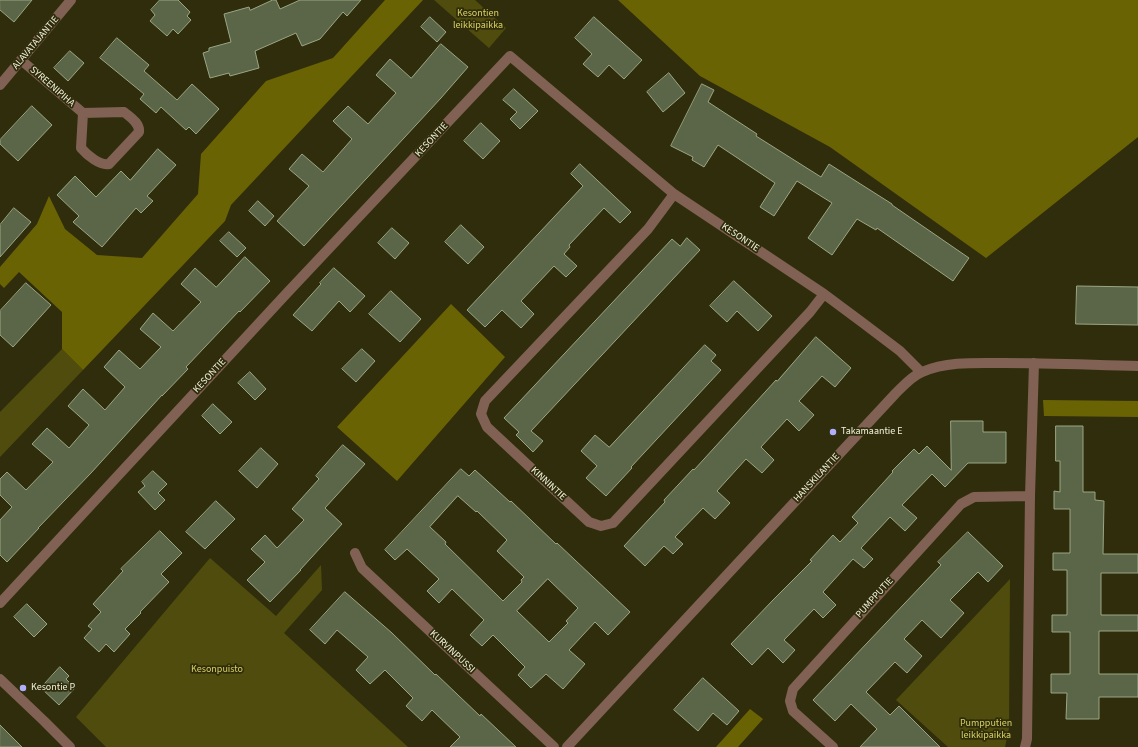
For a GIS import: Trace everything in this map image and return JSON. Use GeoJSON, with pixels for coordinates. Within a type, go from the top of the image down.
{"type":"FeatureCollection","features":[{"type":"Feature","properties":{"kind":"street","name":"ALAVATAJANTIE"},"geometry":{"type":"LineString","coordinates":[[0,85],[71,0]]}},
{"type":"Feature","properties":{"kind":"street","name":"KESONTIE"},"geometry":{"type":"LineString","coordinates":[[0,603],[287,293],[510,56],[674,194],[824,294],[900,351],[921,372]]}},
{"type":"Feature","properties":{"kind":"street","name":"SYREENIPIHA"},"geometry":{"type":"LineString","coordinates":[[22,60],[83,113],[124,112],[138,124],[140,129],[139,132],[109,164],[100,164],[81,148],[83,113]]}},
{"type":"Feature","properties":{"kind":"street","name":"KINNINTIE"},"geometry":{"type":"LineString","coordinates":[[674,194],[648,229],[486,401],[481,414],[487,427],[589,522],[602,526],[613,523],[810,312],[824,294]]}},
{"type":"Feature","properties":{"kind":"street","name":"HANSKILANTIE"},"geometry":{"type":"LineString","coordinates":[[570,746],[896,392],[905,383],[921,372],[951,364],[969,363],[1138,366]]}},
{"type":"Feature","properties":{"kind":"street"},"geometry":{"type":"LineString","coordinates":[[1025,747],[1027,739],[1030,496],[1034,363]]}},
{"type":"Feature","properties":{"kind":"street","name":"PUMPPUTIE"},"geometry":{"type":"LineString","coordinates":[[833,747],[793,711],[790,701],[793,689],[960,504],[974,497],[1030,496]]}},
{"type":"Feature","properties":{"kind":"street","name":"KURVINPUSSI"},"geometry":{"type":"LineString","coordinates":[[355,553],[362,568],[554,747]]}},
{"type":"Feature","properties":{"kind":"street"},"geometry":{"type":"LineString","coordinates":[[0,679],[44,720],[70,747]]}},
{"type":"Feature","properties":{"kind":"green space","name":"Kesontien leikkipaikka"},"geometry":{"type":"Polygon","coordinates":[[[434,0],[475,0],[506,28],[489,48],[434,0]]]}},
{"type":"Feature","properties":{"kind":"green space"},"geometry":{"type":"Polygon","coordinates":[[[62,349],[83,370],[0,457],[0,412],[62,349]]]}},
{"type":"Feature","properties":{"kind":"green space","name":"Kesonpuisto"},"geometry":{"type":"Polygon","coordinates":[[[210,558],[276,616],[321,565],[322,590],[284,633],[408,747],[106,747],[76,717],[210,558]]]}},
{"type":"Feature","properties":{"kind":"green space","name":"Pumpputien leikkipaikka"},"geometry":{"type":"Polygon","coordinates":[[[1010,579],[1009,728],[1005,747],[948,747],[896,700],[1010,579]]]}},
{"type":"Feature","properties":{"kind":"shaded area"},"geometry":{"type":"Polygon","coordinates":[[[385,0],[423,0],[231,205],[225,221],[83,370],[62,349],[62,312],[19,272],[4,288],[0,284],[0,267],[37,224],[49,196],[65,229],[97,255],[142,258],[198,194],[201,154],[266,81],[333,58],[385,0]]]}},
{"type":"Feature","properties":{"kind":"shaded area"},"geometry":{"type":"Polygon","coordinates":[[[618,0],[1138,0],[1138,137],[986,258],[830,147],[700,76],[618,0]]]}},
{"type":"Feature","properties":{"kind":"shaded area"},"geometry":{"type":"Polygon","coordinates":[[[451,304],[505,357],[397,481],[337,427],[451,304]]]}},
{"type":"Feature","properties":{"kind":"shaded area"},"geometry":{"type":"Polygon","coordinates":[[[1043,400],[1138,401],[1138,417],[1044,416],[1043,400]]]}},
{"type":"Feature","properties":{"kind":"shaded area"},"geometry":{"type":"Polygon","coordinates":[[[750,709],[763,719],[738,747],[716,747],[750,709]]]}},
{"type":"Feature","properties":{"kind":"building"},"geometry":{"type":"Polygon","coordinates":[[[0,0],[32,0],[14,22],[0,10],[0,0]]]}},
{"type":"Feature","properties":{"kind":"building"},"geometry":{"type":"Polygon","coordinates":[[[160,0],[178,0],[190,12],[187,16],[191,20],[178,34],[173,29],[167,36],[150,21],[155,15],[151,10],[160,0]]]}},
{"type":"Feature","properties":{"kind":"building"},"geometry":{"type":"Polygon","coordinates":[[[276,0],[280,9],[300,0],[361,0],[347,16],[343,12],[320,39],[302,46],[296,33],[255,51],[259,68],[230,76],[229,73],[210,78],[203,53],[209,51],[209,48],[231,42],[224,14],[249,7],[250,10],[276,0]]]}},
{"type":"Feature","properties":{"kind":"building"},"geometry":{"type":"Polygon","coordinates":[[[430,17],[446,32],[437,42],[421,27],[430,17]]]}},
{"type":"Feature","properties":{"kind":"building"},"geometry":{"type":"Polygon","coordinates":[[[594,17],[642,60],[624,79],[609,65],[598,77],[583,64],[592,54],[575,38],[594,17]]]}},
{"type":"Feature","properties":{"kind":"building"},"geometry":{"type":"Polygon","coordinates":[[[117,38],[149,65],[144,71],[177,100],[192,84],[219,109],[196,134],[189,127],[186,130],[161,107],[156,113],[140,99],[144,94],[100,58],[117,38]]]}},
{"type":"Feature","properties":{"kind":"building"},"geometry":{"type":"Polygon","coordinates":[[[441,44],[468,67],[304,246],[277,221],[309,186],[289,169],[302,154],[323,172],[352,139],[333,121],[348,106],[368,124],[396,93],[376,75],[390,59],[411,78],[441,44]]]}},
{"type":"Feature","properties":{"kind":"building"},"geometry":{"type":"Polygon","coordinates":[[[70,51],[84,63],[68,81],[54,68],[70,51]]]}},
{"type":"Feature","properties":{"kind":"building"},"geometry":{"type":"Polygon","coordinates":[[[669,73],[685,93],[663,112],[647,92],[669,73]]]}},
{"type":"Feature","properties":{"kind":"building"},"geometry":{"type":"Polygon","coordinates":[[[702,84],[714,90],[708,102],[757,134],[756,136],[821,177],[829,164],[892,204],[969,258],[953,281],[877,228],[876,230],[857,219],[832,255],[808,238],[832,203],[797,181],[774,216],[760,207],[775,183],[718,145],[704,167],[692,160],[693,157],[671,146],[702,84]]]}},
{"type":"Feature","properties":{"kind":"building"},"geometry":{"type":"Polygon","coordinates":[[[514,89],[538,111],[520,129],[510,119],[517,112],[503,100],[514,89]]]}},
{"type":"Feature","properties":{"kind":"building"},"geometry":{"type":"Polygon","coordinates":[[[32,106],[52,125],[18,161],[0,144],[0,140],[32,106]]]}},
{"type":"Feature","properties":{"kind":"building"},"geometry":{"type":"Polygon","coordinates":[[[481,123],[500,141],[483,159],[464,141],[481,123]]]}},
{"type":"Feature","properties":{"kind":"building"},"geometry":{"type":"Polygon","coordinates":[[[158,149],[176,165],[147,196],[153,201],[141,213],[136,208],[102,247],[73,222],[79,216],[57,195],[75,176],[96,197],[121,171],[130,180],[158,149]]]}},
{"type":"Feature","properties":{"kind":"building"},"geometry":{"type":"Polygon","coordinates":[[[580,164],[631,212],[620,223],[604,208],[569,245],[570,247],[564,254],[577,266],[566,277],[554,266],[521,301],[534,314],[521,328],[502,310],[485,327],[467,310],[583,186],[571,174],[580,164]]]}},
{"type":"Feature","properties":{"kind":"building"},"geometry":{"type":"Polygon","coordinates":[[[258,201],[274,216],[265,226],[249,211],[258,201]]]}},
{"type":"Feature","properties":{"kind":"building"},"geometry":{"type":"Polygon","coordinates":[[[14,208],[31,222],[0,257],[0,225],[14,208]]]}},
{"type":"Feature","properties":{"kind":"building"},"geometry":{"type":"Polygon","coordinates":[[[461,225],[484,247],[468,264],[445,242],[461,225]]]}},
{"type":"Feature","properties":{"kind":"building"},"geometry":{"type":"Polygon","coordinates":[[[392,228],[409,243],[395,259],[378,243],[392,228]]]}},
{"type":"Feature","properties":{"kind":"building"},"geometry":{"type":"Polygon","coordinates":[[[229,232],[246,248],[237,257],[220,241],[229,232]]]}},
{"type":"Feature","properties":{"kind":"building"},"geometry":{"type":"Polygon","coordinates":[[[687,238],[700,250],[531,431],[543,441],[533,452],[516,435],[519,432],[504,418],[672,239],[680,246],[687,238]]]}},
{"type":"Feature","properties":{"kind":"building"},"geometry":{"type":"Polygon","coordinates":[[[245,257],[270,281],[240,312],[239,311],[186,367],[188,369],[7,562],[0,555],[0,520],[12,507],[0,495],[0,479],[7,472],[26,490],[53,462],[32,444],[47,428],[69,448],[89,425],[68,406],[83,389],[105,410],[125,387],[104,367],[119,350],[140,369],[161,347],[140,329],[153,313],[173,331],[201,302],[181,284],[195,268],[216,287],[245,257]]]}},
{"type":"Feature","properties":{"kind":"building"},"geometry":{"type":"Polygon","coordinates":[[[334,268],[365,296],[350,312],[339,301],[312,331],[293,315],[334,268]]]}},
{"type":"Feature","properties":{"kind":"building"},"geometry":{"type":"Polygon","coordinates":[[[734,281],[772,316],[758,331],[737,311],[727,322],[710,306],[734,281]]]}},
{"type":"Feature","properties":{"kind":"building"},"geometry":{"type":"Polygon","coordinates":[[[26,283],[51,305],[13,347],[0,335],[0,311],[26,283]]]}},
{"type":"Feature","properties":{"kind":"building"},"geometry":{"type":"Polygon","coordinates":[[[1077,286],[1138,287],[1138,325],[1076,324],[1077,286]]]}},
{"type":"Feature","properties":{"kind":"building"},"geometry":{"type":"Polygon","coordinates":[[[391,291],[421,319],[400,342],[369,314],[391,291]]]}},
{"type":"Feature","properties":{"kind":"building"},"geometry":{"type":"Polygon","coordinates":[[[816,337],[851,368],[835,387],[822,376],[799,401],[814,415],[799,431],[787,419],[761,447],[774,460],[762,473],[746,459],[717,491],[730,503],[715,519],[703,508],[675,537],[683,544],[673,554],[664,546],[645,566],[624,546],[665,502],[664,500],[693,469],[694,470],[776,380],[777,381],[816,337]]]}},
{"type":"Feature","properties":{"kind":"building"},"geometry":{"type":"Polygon","coordinates":[[[705,345],[716,355],[711,361],[721,370],[606,496],[586,478],[597,466],[581,451],[595,435],[609,447],[705,345]]]}},
{"type":"Feature","properties":{"kind":"building"},"geometry":{"type":"Polygon","coordinates":[[[362,349],[375,361],[356,382],[342,369],[362,349]]]}},
{"type":"Feature","properties":{"kind":"building"},"geometry":{"type":"Polygon","coordinates":[[[250,372],[266,389],[255,400],[238,383],[250,372]]]}},
{"type":"Feature","properties":{"kind":"building"},"geometry":{"type":"Polygon","coordinates":[[[213,404],[232,422],[220,434],[202,416],[213,404]]]}},
{"type":"Feature","properties":{"kind":"building"},"geometry":{"type":"Polygon","coordinates":[[[951,421],[983,421],[983,432],[1006,432],[1006,463],[968,463],[945,487],[932,474],[902,505],[917,518],[905,531],[890,517],[861,548],[873,559],[864,568],[853,559],[823,592],[836,605],[823,618],[814,609],[784,640],[795,650],[783,663],[768,648],[752,665],[731,644],[812,561],[810,560],[833,535],[840,542],[858,523],[852,517],[893,472],[892,471],[914,449],[919,454],[927,446],[951,470],[951,421]]]}},
{"type":"Feature","properties":{"kind":"building"},"geometry":{"type":"Polygon","coordinates":[[[1056,426],[1083,426],[1083,492],[1095,492],[1095,500],[1104,501],[1103,554],[1138,554],[1138,573],[1101,573],[1101,615],[1138,615],[1138,631],[1099,631],[1099,674],[1138,674],[1138,697],[1099,697],[1099,719],[1066,719],[1067,693],[1051,693],[1051,674],[1070,674],[1070,632],[1052,632],[1052,615],[1067,615],[1067,570],[1053,570],[1053,553],[1070,553],[1070,509],[1054,509],[1054,491],[1060,492],[1060,461],[1056,461],[1056,426]]]}},
{"type":"Feature","properties":{"kind":"building"},"geometry":{"type":"Polygon","coordinates":[[[343,445],[365,464],[325,508],[342,524],[270,602],[247,580],[265,562],[251,549],[265,535],[277,548],[304,520],[292,509],[319,479],[316,476],[343,445]]]}},
{"type":"Feature","properties":{"kind":"building"},"geometry":{"type":"Polygon","coordinates":[[[261,448],[278,464],[257,488],[239,471],[261,448]]]}},
{"type":"Feature","properties":{"kind":"building"},"geometry":{"type":"Polygon","coordinates":[[[461,469],[469,476],[475,470],[510,502],[511,501],[556,544],[557,543],[630,612],[608,635],[595,622],[569,650],[585,664],[563,689],[546,674],[531,688],[518,675],[525,667],[493,635],[482,646],[470,635],[484,620],[452,589],[439,603],[427,591],[439,579],[407,549],[395,560],[385,550],[461,469]],[[458,496],[430,527],[446,542],[445,544],[503,601],[522,582],[521,580],[524,577],[497,551],[507,540],[477,511],[476,512],[458,496]],[[548,579],[517,611],[549,642],[568,623],[566,621],[578,608],[548,579]]]}},
{"type":"Feature","properties":{"kind":"building"},"geometry":{"type":"Polygon","coordinates":[[[153,471],[167,484],[158,493],[165,500],[155,510],[138,492],[145,486],[142,482],[153,471]]]}},
{"type":"Feature","properties":{"kind":"building"},"geometry":{"type":"Polygon","coordinates":[[[216,501],[235,519],[205,549],[186,532],[216,501]]]}},
{"type":"Feature","properties":{"kind":"building"},"geometry":{"type":"Polygon","coordinates":[[[160,531],[182,553],[161,574],[169,582],[125,629],[130,634],[114,652],[106,644],[99,652],[84,638],[92,629],[88,626],[101,612],[93,604],[123,571],[121,569],[160,531]]]}},
{"type":"Feature","properties":{"kind":"building"},"geometry":{"type":"Polygon","coordinates":[[[968,532],[1003,566],[988,582],[978,572],[950,600],[964,613],[941,638],[922,620],[904,639],[922,656],[907,673],[895,662],[866,692],[890,715],[899,706],[940,747],[860,747],[877,729],[851,704],[835,721],[813,700],[941,565],[938,562],[968,532]]]}},
{"type":"Feature","properties":{"kind":"building"},"geometry":{"type":"Polygon","coordinates":[[[345,592],[392,633],[480,716],[481,714],[516,747],[450,747],[460,737],[432,710],[422,721],[406,706],[413,698],[385,670],[370,684],[356,670],[368,657],[337,630],[325,644],[310,630],[345,592]]]}},
{"type":"Feature","properties":{"kind":"building"},"geometry":{"type":"Polygon","coordinates":[[[27,604],[47,624],[34,637],[14,617],[27,604]]]}},
{"type":"Feature","properties":{"kind":"building"},"geometry":{"type":"Polygon","coordinates":[[[60,667],[69,676],[66,679],[75,688],[59,705],[41,688],[60,667]]]}},
{"type":"Feature","properties":{"kind":"building"},"geometry":{"type":"Polygon","coordinates":[[[703,678],[739,711],[727,725],[713,713],[698,731],[674,710],[703,678]]]}},
{"type":"Feature","properties":{"kind":"building"},"geometry":{"type":"Polygon","coordinates":[[[0,725],[22,747],[0,747],[0,725]]]}},
{"type":"Feature","properties":{"kind":"place","name":"Takamaantie E"},"geometry":{"type":"Point","coordinates":[833,432]}},
{"type":"Feature","properties":{"kind":"place","name":"Kesontie P"},"geometry":{"type":"Point","coordinates":[23,688]}}]}
